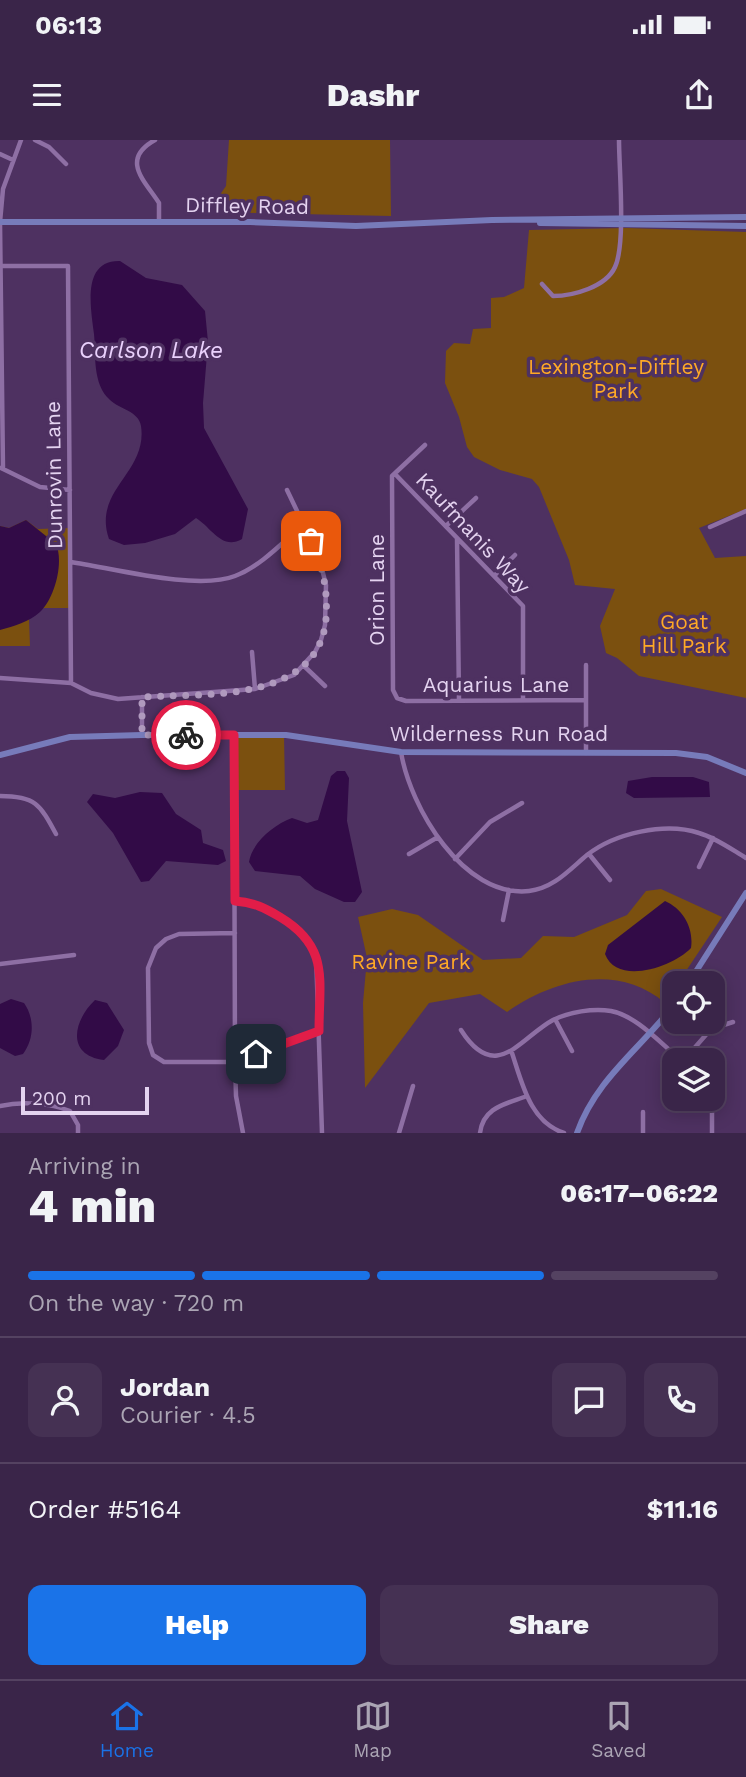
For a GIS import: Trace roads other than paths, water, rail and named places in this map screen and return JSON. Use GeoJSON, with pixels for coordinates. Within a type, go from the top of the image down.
{"type":"FeatureCollection","features":[{"type":"Feature","properties":{"kind":"street"},"geometry":{"type":"LineString","coordinates":[[21,140],[3,189],[0,222],[1,468],[40,487],[70,490]]}},
{"type":"Feature","properties":{"kind":"street"},"geometry":{"type":"LineString","coordinates":[[35,140],[49,147],[66,164]]}},
{"type":"Feature","properties":{"kind":"street"},"geometry":{"type":"LineString","coordinates":[[155,140],[141,153],[138,169],[141,182],[159,203],[159,222]]}},
{"type":"Feature","properties":{"kind":"street"},"geometry":{"type":"LineString","coordinates":[[542,284],[553,296],[570,296],[607,276],[614,269],[618,257],[619,140]]}},
{"type":"Feature","properties":{"kind":"street"},"geometry":{"type":"LineString","coordinates":[[0,154],[13,160]]}},
{"type":"Feature","properties":{"kind":"street","name":"Diffley Road"},"geometry":{"type":"LineString","coordinates":[[619,221],[746,217]]}},
{"type":"Feature","properties":{"kind":"street","name":"Diffley Road"},"geometry":{"type":"LineString","coordinates":[[0,222],[356,226],[492,220],[746,226]]}},
{"type":"Feature","properties":{"kind":"street","name":"Dunrovin Lane"},"geometry":{"type":"LineString","coordinates":[[0,266],[68,266],[71,683]]}},
{"type":"Feature","properties":{"kind":"street"},"geometry":{"type":"LineString","coordinates":[[396,474],[425,445]]}},
{"type":"Feature","properties":{"kind":"street","name":"Kaufmanis Way"},"geometry":{"type":"LineString","coordinates":[[396,474],[523,606],[523,700]]}},
{"type":"Feature","properties":{"kind":"street","name":"Orion Lane"},"geometry":{"type":"LineString","coordinates":[[396,474],[392,476],[393,690],[397,698],[405,701]]}},
{"type":"Feature","properties":{"kind":"street"},"geometry":{"type":"LineString","coordinates":[[0,678],[71,683],[104,698],[255,689],[282,681],[304,666],[321,640],[326,611],[323,570],[287,490]]}},
{"type":"Feature","properties":{"kind":"street"},"geometry":{"type":"LineString","coordinates":[[446,526],[476,498]]}},
{"type":"Feature","properties":{"kind":"street"},"geometry":{"type":"LineString","coordinates":[[710,527],[746,511]]}},
{"type":"Feature","properties":{"kind":"street"},"geometry":{"type":"LineString","coordinates":[[71,562],[194,581],[217,581],[251,568],[304,524]]}},
{"type":"Feature","properties":{"kind":"street"},"geometry":{"type":"LineString","coordinates":[[457,537],[459,701]]}},
{"type":"Feature","properties":{"kind":"street"},"geometry":{"type":"LineString","coordinates":[[494,576],[515,555]]}},
{"type":"Feature","properties":{"kind":"street"},"geometry":{"type":"LineString","coordinates":[[252,652],[255,689]]}},
{"type":"Feature","properties":{"kind":"street"},"geometry":{"type":"LineString","coordinates":[[586,665],[586,753]]}},
{"type":"Feature","properties":{"kind":"street"},"geometry":{"type":"LineString","coordinates":[[304,666],[325,686]]}},
{"type":"Feature","properties":{"kind":"street"},"geometry":{"type":"LineString","coordinates":[[142,697],[142,735]]}},
{"type":"Feature","properties":{"kind":"street","name":"Aquarius Lane"},"geometry":{"type":"LineString","coordinates":[[405,701],[586,700]]}},
{"type":"Feature","properties":{"kind":"street"},"geometry":{"type":"LineString","coordinates":[[234,735],[235,1062],[236,1096],[243,1133]]}},
{"type":"Feature","properties":{"kind":"street","name":"Wilderness Run Road"},"geometry":{"type":"LineString","coordinates":[[0,755],[70,737],[234,735],[308,737],[401,752],[686,754],[724,762],[746,773]]}},
{"type":"Feature","properties":{"kind":"street"},"geometry":{"type":"LineString","coordinates":[[401,752],[405,776],[438,837],[455,859],[489,882],[509,890],[529,891],[549,885],[611,840],[637,833],[681,830],[713,838],[746,859]]}},
{"type":"Feature","properties":{"kind":"street"},"geometry":{"type":"LineString","coordinates":[[0,796],[32,800],[43,809],[56,834]]}},
{"type":"Feature","properties":{"kind":"street"},"geometry":{"type":"LineString","coordinates":[[455,859],[490,822],[522,803]]}},
{"type":"Feature","properties":{"kind":"street"},"geometry":{"type":"LineString","coordinates":[[410,854],[438,837]]}},
{"type":"Feature","properties":{"kind":"street"},"geometry":{"type":"LineString","coordinates":[[699,867],[713,838]]}},
{"type":"Feature","properties":{"kind":"street"},"geometry":{"type":"LineString","coordinates":[[589,854],[610,880]]}},
{"type":"Feature","properties":{"kind":"street"},"geometry":{"type":"LineString","coordinates":[[503,920],[509,890]]}},
{"type":"Feature","properties":{"kind":"street"},"geometry":{"type":"LineString","coordinates":[[696,971],[746,893]]}},
{"type":"Feature","properties":{"kind":"street"},"geometry":{"type":"LineString","coordinates":[[235,901],[263,907],[297,927],[311,941],[319,965],[323,1133]]}},
{"type":"Feature","properties":{"kind":"street"},"geometry":{"type":"LineString","coordinates":[[235,933],[179,934],[166,939],[156,948],[148,968],[149,1043],[153,1055],[164,1062],[235,1062],[319,1031]]}},
{"type":"Feature","properties":{"kind":"street"},"geometry":{"type":"LineString","coordinates":[[0,964],[74,955]]}},
{"type":"Feature","properties":{"kind":"street"},"geometry":{"type":"LineString","coordinates":[[461,1030],[468,1041],[483,1052],[512,1053],[555,1019],[577,1013],[610,1011],[630,1018],[667,1048]]}},
{"type":"Feature","properties":{"kind":"street"},"geometry":{"type":"LineString","coordinates":[[555,1019],[572,1051]]}},
{"type":"Feature","properties":{"kind":"street"},"geometry":{"type":"LineString","coordinates":[[577,1133],[604,1080],[662,1019]]}},
{"type":"Feature","properties":{"kind":"street"},"geometry":{"type":"LineString","coordinates":[[693,1048],[711,1028],[733,1022]]}},
{"type":"Feature","properties":{"kind":"street"},"geometry":{"type":"LineString","coordinates":[[512,1053],[527,1096],[546,1123],[564,1133]]}},
{"type":"Feature","properties":{"kind":"street"},"geometry":{"type":"LineString","coordinates":[[399,1133],[413,1086]]}},
{"type":"Feature","properties":{"kind":"street"},"geometry":{"type":"LineString","coordinates":[[480,1133],[484,1117],[492,1109],[527,1096]]}},
{"type":"Feature","properties":{"kind":"street"},"geometry":{"type":"LineString","coordinates":[[0,1106],[29,1103],[70,1111],[78,1133]]}},
{"type":"Feature","properties":{"kind":"street"},"geometry":{"type":"LineString","coordinates":[[712,1111],[712,1133]]}},
{"type":"Feature","properties":{"kind":"street"},"geometry":{"type":"LineString","coordinates":[[643,1112],[643,1133]]}},
{"type":"Feature","properties":{"kind":"water","name":"Carlson Lake"},"geometry":{"type":"Polygon","coordinates":[[[120,261],[146,278],[182,285],[205,311],[208,342],[203,403],[204,428],[248,509],[242,539],[235,542],[223,540],[196,518],[175,534],[145,543],[124,545],[109,539],[106,522],[108,507],[137,457],[141,442],[141,426],[137,417],[114,403],[104,393],[96,368],[91,288],[99,268],[120,261]]]}},
{"type":"Feature","properties":{"kind":"water"},"geometry":{"type":"Polygon","coordinates":[[[26,520],[56,544],[59,560],[57,580],[50,598],[40,612],[26,621],[0,630],[0,526],[9,528],[26,520]]]}},
{"type":"Feature","properties":{"kind":"water"},"geometry":{"type":"Polygon","coordinates":[[[337,771],[345,771],[349,778],[347,821],[362,892],[355,902],[344,902],[315,889],[300,876],[255,871],[249,862],[254,848],[278,825],[292,818],[307,823],[318,820],[331,776],[337,771]]]}},
{"type":"Feature","properties":{"kind":"water"},"geometry":{"type":"Polygon","coordinates":[[[652,777],[693,777],[709,782],[710,797],[634,798],[626,793],[628,781],[652,777]]]}},
{"type":"Feature","properties":{"kind":"water"},"geometry":{"type":"Polygon","coordinates":[[[140,792],[162,793],[176,814],[201,830],[203,843],[223,850],[226,861],[218,865],[166,861],[149,881],[141,882],[113,833],[87,802],[93,794],[115,798],[140,792]]]}},
{"type":"Feature","properties":{"kind":"water"},"geometry":{"type":"Polygon","coordinates":[[[665,901],[677,909],[686,920],[691,933],[691,948],[672,961],[646,970],[621,969],[611,964],[605,954],[608,945],[665,901]]]}},
{"type":"Feature","properties":{"kind":"water"},"geometry":{"type":"Polygon","coordinates":[[[11,999],[24,1003],[32,1028],[27,1048],[23,1054],[15,1056],[0,1048],[0,1004],[11,999]]]}},
{"type":"Feature","properties":{"kind":"water"},"geometry":{"type":"Polygon","coordinates":[[[95,1000],[107,1003],[124,1030],[118,1046],[104,1060],[83,1051],[77,1036],[82,1018],[95,1000]]]}},
{"type":"Feature","properties":{"kind":"park label","name":"Lexington-Diffley Park"},"geometry":{"type":"Point","coordinates":[616,379]}},
{"type":"Feature","properties":{"kind":"park label","name":"Goat Hill Park"},"geometry":{"type":"Point","coordinates":[684,634]}},
{"type":"Feature","properties":{"kind":"park label","name":"Ravine Park"},"geometry":{"type":"Point","coordinates":[411,962]}}]}
